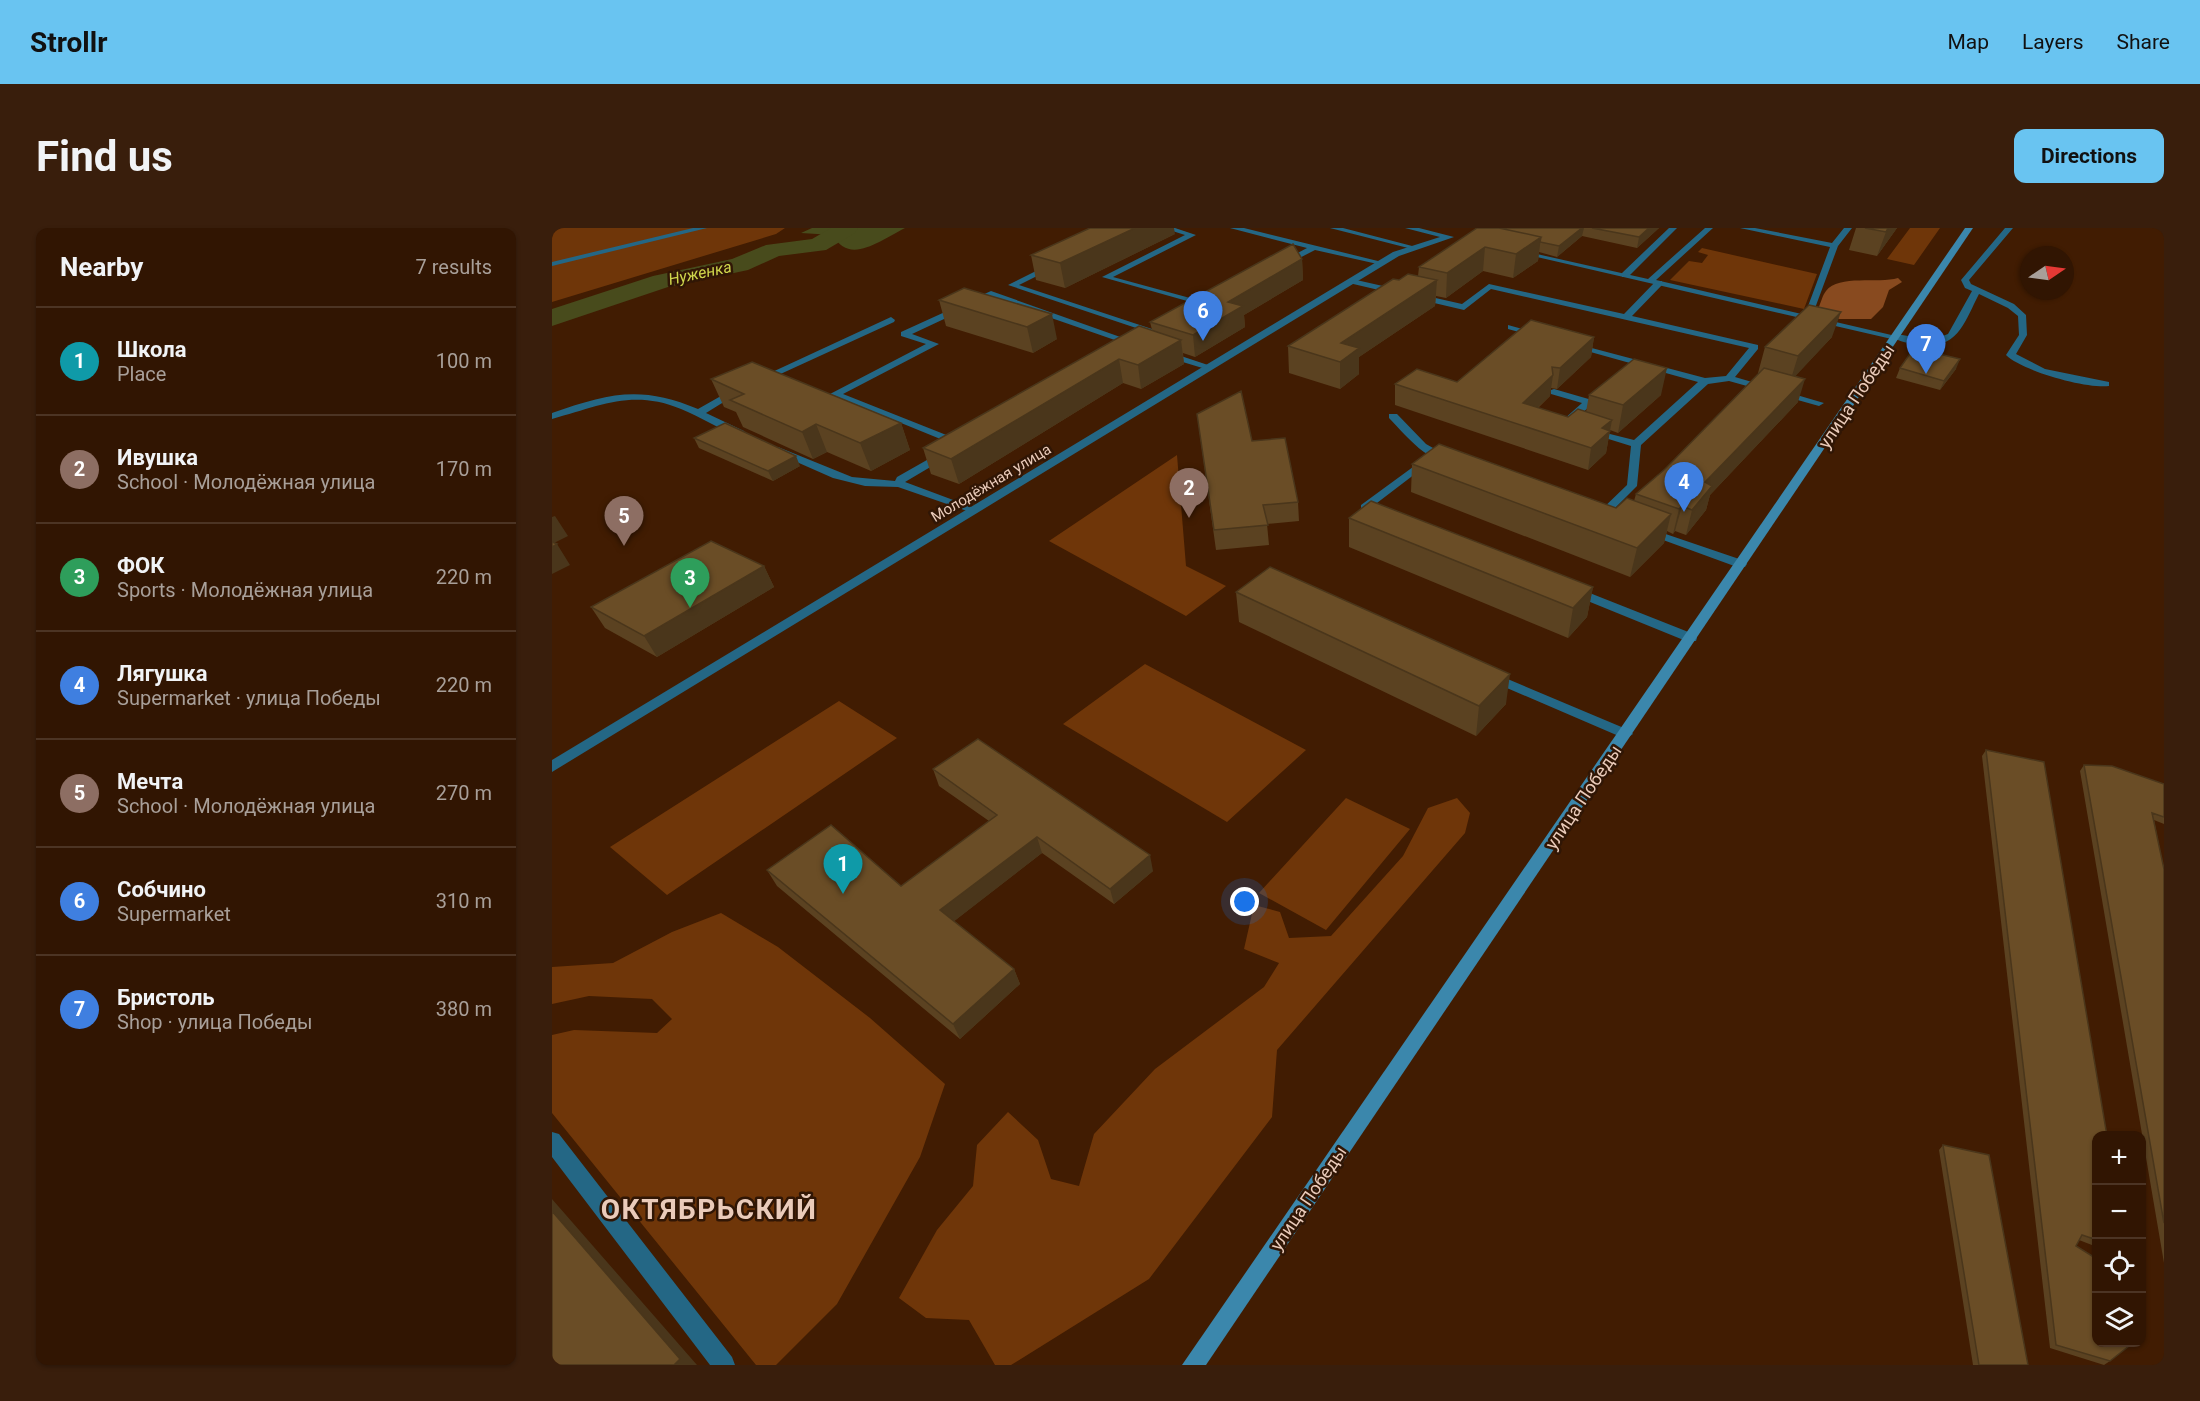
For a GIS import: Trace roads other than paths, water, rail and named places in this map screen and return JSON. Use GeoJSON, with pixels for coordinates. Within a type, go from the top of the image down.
{"type":"FeatureCollection","features":[{"type":"Feature","properties":{"kind":"street"},"geometry":{"type":"LineString","coordinates":[[552,264],[703,228]]}},
{"type":"Feature","properties":{"kind":"street"},"geometry":{"type":"LineString","coordinates":[[1167,228],[1192,235],[1106,278],[1209,306]]}},
{"type":"Feature","properties":{"kind":"street"},"geometry":{"type":"LineString","coordinates":[[1234,228],[1382,263]]}},
{"type":"Feature","properties":{"kind":"street"},"geometry":{"type":"LineString","coordinates":[[1334,228],[1412,247]]}},
{"type":"Feature","properties":{"kind":"street","name":"Молодёжная улица"},"geometry":{"type":"LineString","coordinates":[[552,766],[1382,263],[1412,247],[1455,238],[1409,228]]}},
{"type":"Feature","properties":{"kind":"street"},"geometry":{"type":"LineString","coordinates":[[1625,275],[1673,228]]}},
{"type":"Feature","properties":{"kind":"street"},"geometry":{"type":"LineString","coordinates":[[1626,317],[1655,282],[1709,228]]}},
{"type":"Feature","properties":{"kind":"street"},"geometry":{"type":"LineString","coordinates":[[1744,228],[1834,246]]}},
{"type":"Feature","properties":{"kind":"street"},"geometry":{"type":"LineString","coordinates":[[1808,317],[1834,246],[1848,228]]}},
{"type":"Feature","properties":{"kind":"street","name":"улица Победы"},"geometry":{"type":"LineString","coordinates":[[1193,1365],[1626,734],[1969,228]]}},
{"type":"Feature","properties":{"kind":"street"},"geometry":{"type":"LineString","coordinates":[[2009,228],[1965,280],[1968,286],[2011,306],[2022,315],[2023,335],[2011,355],[2016,361],[2033,368],[2106,384]]}},
{"type":"Feature","properties":{"kind":"street"},"geometry":{"type":"LineString","coordinates":[[1276,269],[1314,247]]}},
{"type":"Feature","properties":{"kind":"street"},"geometry":{"type":"LineString","coordinates":[[1506,249],[1917,342],[1936,342],[1951,336],[1976,291]]}},
{"type":"Feature","properties":{"kind":"street"},"geometry":{"type":"LineString","coordinates":[[1063,261],[1012,285],[1162,334]]}},
{"type":"Feature","properties":{"kind":"street"},"geometry":{"type":"LineString","coordinates":[[1352,281],[1464,307],[1489,286],[1755,347],[1729,378]]}},
{"type":"Feature","properties":{"kind":"street"},"geometry":{"type":"LineString","coordinates":[[899,484],[901,479],[967,442],[835,394],[934,344],[904,334],[991,294],[1141,346],[1131,352]]}},
{"type":"Feature","properties":{"kind":"street"},"geometry":{"type":"LineString","coordinates":[[1199,312],[1218,301]]}},
{"type":"Feature","properties":{"kind":"street"},"geometry":{"type":"LineString","coordinates":[[755,382],[891,320]]}},
{"type":"Feature","properties":{"kind":"street"},"geometry":{"type":"LineString","coordinates":[[1511,327],[1545,336]]}},
{"type":"Feature","properties":{"kind":"street"},"geometry":{"type":"LineString","coordinates":[[1171,328],[1152,345],[1209,367]]}},
{"type":"Feature","properties":{"kind":"street"},"geometry":{"type":"LineString","coordinates":[[1556,340],[1705,381],[1729,378],[1819,403]]}},
{"type":"Feature","properties":{"kind":"street"},"geometry":{"type":"LineString","coordinates":[[1602,515],[1632,486],[1636,444],[1705,381]]}},
{"type":"Feature","properties":{"kind":"street"},"geometry":{"type":"LineString","coordinates":[[699,412],[744,387]]}},
{"type":"Feature","properties":{"kind":"street"},"geometry":{"type":"LineString","coordinates":[[1554,392],[1589,402],[1566,422],[1636,444]]}},
{"type":"Feature","properties":{"kind":"street"},"geometry":{"type":"LineString","coordinates":[[552,416],[578,407],[630,396],[659,399],[699,412],[749,437]]}},
{"type":"Feature","properties":{"kind":"street"},"geometry":{"type":"LineString","coordinates":[[1393,416],[1422,446],[1460,465]]}},
{"type":"Feature","properties":{"kind":"street"},"geometry":{"type":"LineString","coordinates":[[770,446],[841,479],[875,485],[899,484],[974,510]]}},
{"type":"Feature","properties":{"kind":"street"},"geometry":{"type":"LineString","coordinates":[[1386,515],[1365,507],[1435,454]]}},
{"type":"Feature","properties":{"kind":"street"},"geometry":{"type":"LineString","coordinates":[[1634,526],[1742,564]]}},
{"type":"Feature","properties":{"kind":"street"},"geometry":{"type":"LineString","coordinates":[[1561,585],[1691,638]]}},
{"type":"Feature","properties":{"kind":"street"},"geometry":{"type":"LineString","coordinates":[[1476,670],[1626,734]]}},
{"type":"Feature","properties":{"kind":"street"},"geometry":{"type":"LineString","coordinates":[[552,1141],[724,1365]]}},
{"type":"Feature","properties":{"kind":"waterway","name":"Нуженка"},"geometry":{"type":"LineString","coordinates":[[552,318],[662,281],[739,265],[774,250],[818,245],[847,228]]}},
{"type":"Feature","properties":{"kind":"place","name":"Собчино"},"geometry":{"type":"Point","coordinates":[1203,341]}},
{"type":"Feature","properties":{"kind":"place","name":"Бристоль"},"geometry":{"type":"Point","coordinates":[1926,374]}},
{"type":"Feature","properties":{"kind":"place","name":"Лягушка"},"geometry":{"type":"Point","coordinates":[1684,512]}},
{"type":"Feature","properties":{"kind":"place","name":"Ивушка"},"geometry":{"type":"Point","coordinates":[1189,518]}},
{"type":"Feature","properties":{"kind":"place","name":"Мечта"},"geometry":{"type":"Point","coordinates":[624,546]}},
{"type":"Feature","properties":{"kind":"place","name":"ФОК"},"geometry":{"type":"Point","coordinates":[690,608]}},
{"type":"Feature","properties":{"kind":"place","name":"Школа"},"geometry":{"type":"Point","coordinates":[843,894]}},
{"type":"Feature","properties":{"kind":"district","name":"ОКТЯБРЬСКИЙ"},"geometry":{"type":"Point","coordinates":[709,1209]}}]}
